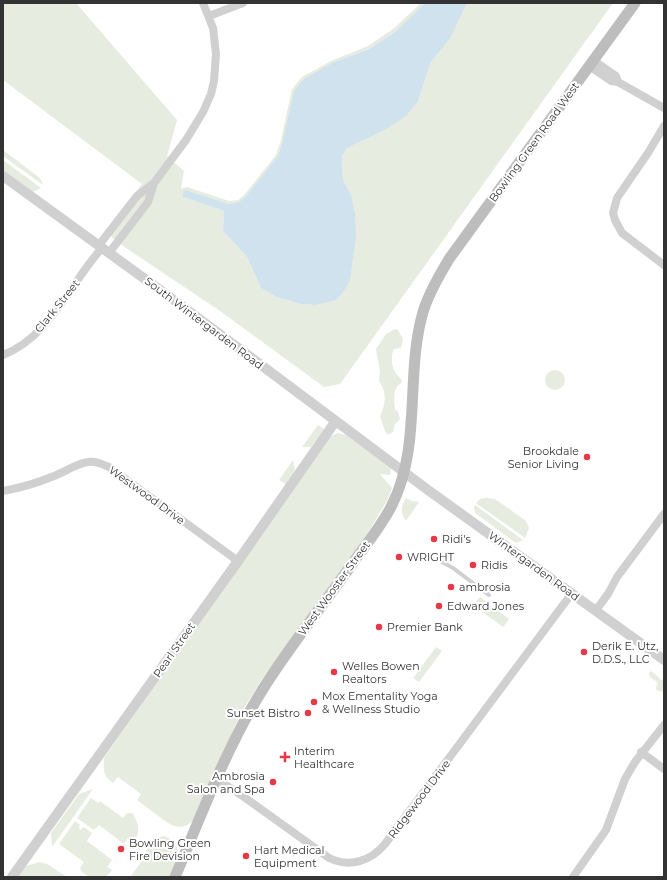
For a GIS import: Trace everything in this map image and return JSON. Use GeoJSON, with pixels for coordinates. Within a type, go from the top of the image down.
{"type":"FeatureCollection","features":[{"type":"Feature","properties":{"kind":"main road","name":"Bowling Green Road West"},"geometry":{"type":"LineString","coordinates":[[436,281],[449,260],[635,3]]}},
{"type":"Feature","properties":{"kind":"main road","name":"West Wooster Street"},"geometry":{"type":"LineString","coordinates":[[175,877],[217,779],[247,716],[262,690],[279,664],[382,523],[392,506],[404,472],[412,417],[416,351],[419,331],[423,312],[436,281]]}},
{"type":"Feature","properties":{"kind":"street"},"geometry":{"type":"LineString","coordinates":[[103,249],[137,196],[154,183],[197,124],[211,94],[214,81],[216,54],[215,41],[209,16],[203,3]]}},
{"type":"Feature","properties":{"kind":"street"},"geometry":{"type":"LineString","coordinates":[[209,16],[243,3]]}},
{"type":"Feature","properties":{"kind":"street"},"geometry":{"type":"LineString","coordinates":[[591,63],[611,81],[618,82],[664,108]]}},
{"type":"Feature","properties":{"kind":"street"},"geometry":{"type":"LineString","coordinates":[[664,126],[648,154],[617,198],[614,212],[614,220],[622,233],[664,265]]}},
{"type":"Feature","properties":{"kind":"street","name":"South Wintergarden Road"},"geometry":{"type":"LineString","coordinates":[[3,176],[404,472]]}},
{"type":"Feature","properties":{"kind":"street"},"geometry":{"type":"LineString","coordinates":[[103,249],[148,202],[154,183]]}},
{"type":"Feature","properties":{"kind":"street","name":"Clark Street"},"geometry":{"type":"LineString","coordinates":[[3,355],[20,347],[40,330],[103,249]]}},
{"type":"Feature","properties":{"kind":"street","name":"Pearl Street"},"geometry":{"type":"LineString","coordinates":[[12,877],[238,561],[335,422]]}},
{"type":"Feature","properties":{"kind":"street","name":"Westwood Drive"},"geometry":{"type":"LineString","coordinates":[[3,491],[35,483],[84,462],[97,462],[109,467],[238,561]]}},
{"type":"Feature","properties":{"kind":"street","name":"Wintergarden Road"},"geometry":{"type":"LineString","coordinates":[[404,472],[664,660]]}},
{"type":"Feature","properties":{"kind":"street"},"geometry":{"type":"LineString","coordinates":[[596,610],[608,594],[617,577],[664,514]]}},
{"type":"Feature","properties":{"kind":"street","name":"Ridgewood Drive"},"geometry":{"type":"LineString","coordinates":[[217,779],[329,858],[335,861],[347,863],[366,860],[385,844],[572,593]]}},
{"type":"Feature","properties":{"kind":"street"},"geometry":{"type":"LineString","coordinates":[[573,877],[606,830],[625,779],[641,752],[663,725],[664,716]]}},
{"type":"Feature","properties":{"kind":"street"},"geometry":{"type":"LineString","coordinates":[[641,752],[664,769]]}},
{"type":"Feature","properties":{"kind":"lane"},"geometry":{"type":"LineString","coordinates":[[442,562],[453,568],[489,595]]}},
{"type":"Feature","properties":{"kind":"shaded area"},"geometry":{"type":"Polygon","coordinates":[[[3,3],[76,3],[177,120],[167,156],[184,171],[181,189],[187,187],[229,201],[238,200],[244,195],[276,155],[281,140],[292,89],[302,77],[331,61],[368,46],[393,29],[421,3],[425,3],[395,32],[369,49],[332,63],[283,140],[278,156],[246,196],[239,202],[229,204],[186,190],[183,197],[224,211],[223,231],[247,257],[261,288],[277,297],[300,304],[315,305],[351,195],[343,180],[342,157],[347,148],[383,131],[418,101],[431,62],[450,39],[467,3],[613,3],[340,384],[324,387],[220,311],[126,248],[105,232],[142,184],[3,80],[3,3]]]}},
{"type":"Feature","properties":{"kind":"shaded area"},"geometry":{"type":"Polygon","coordinates":[[[3,150],[40,178],[43,185],[3,156],[3,150]]]}},
{"type":"Feature","properties":{"kind":"shaded area"},"geometry":{"type":"Polygon","coordinates":[[[3,160],[41,188],[33,192],[3,170],[3,160]]]}},
{"type":"Feature","properties":{"kind":"shaded area"},"geometry":{"type":"Polygon","coordinates":[[[395,329],[398,330],[403,339],[401,348],[394,349],[392,357],[394,370],[402,381],[395,391],[394,398],[395,409],[398,412],[400,419],[395,424],[393,432],[388,435],[385,431],[380,416],[384,407],[385,398],[382,385],[379,381],[380,371],[376,349],[386,334],[395,329]]]}},
{"type":"Feature","properties":{"kind":"shaded area"},"geometry":{"type":"Polygon","coordinates":[[[555,370],[562,373],[565,380],[562,387],[555,390],[548,387],[545,380],[548,373],[555,370]]]}},
{"type":"Feature","properties":{"kind":"shaded area"},"geometry":{"type":"Polygon","coordinates":[[[318,425],[324,429],[322,432],[311,447],[302,447],[318,425]]]}},
{"type":"Feature","properties":{"kind":"shaded area"},"geometry":{"type":"Polygon","coordinates":[[[337,433],[346,435],[391,468],[390,475],[380,474],[392,488],[387,501],[362,542],[262,679],[241,713],[194,820],[184,826],[175,826],[162,819],[137,800],[141,794],[118,777],[113,783],[107,778],[104,772],[104,758],[330,437],[337,433]]]}},
{"type":"Feature","properties":{"kind":"shaded area"},"geometry":{"type":"Polygon","coordinates":[[[293,460],[295,470],[286,484],[279,480],[293,460]]]}},
{"type":"Feature","properties":{"kind":"shaded area"},"geometry":{"type":"Polygon","coordinates":[[[406,498],[419,502],[406,521],[402,510],[406,498]]]}},
{"type":"Feature","properties":{"kind":"shaded area"},"geometry":{"type":"Polygon","coordinates":[[[480,499],[495,499],[526,521],[529,528],[525,538],[476,503],[480,499]]]}},
{"type":"Feature","properties":{"kind":"shaded area"},"geometry":{"type":"Polygon","coordinates":[[[475,505],[523,540],[516,543],[475,513],[475,505]]]}},
{"type":"Feature","properties":{"kind":"shaded area"},"geometry":{"type":"Polygon","coordinates":[[[480,597],[509,619],[503,627],[473,605],[480,597]]]}},
{"type":"Feature","properties":{"kind":"shaded area"},"geometry":{"type":"Polygon","coordinates":[[[436,647],[442,651],[419,682],[413,678],[436,647]]]}},
{"type":"Feature","properties":{"kind":"shaded area"},"geometry":{"type":"Polygon","coordinates":[[[651,671],[661,680],[664,679],[664,692],[656,690],[657,682],[650,677],[649,673],[651,671]]]}},
{"type":"Feature","properties":{"kind":"shaded area"},"geometry":{"type":"Polygon","coordinates":[[[93,789],[52,847],[51,833],[79,794],[93,789]]]}},
{"type":"Feature","properties":{"kind":"shaded area"},"geometry":{"type":"Polygon","coordinates":[[[91,798],[98,803],[100,801],[123,818],[127,813],[132,813],[138,827],[138,834],[134,842],[128,838],[124,844],[99,825],[94,830],[77,818],[91,798]]]}},
{"type":"Feature","properties":{"kind":"shaded area"},"geometry":{"type":"Polygon","coordinates":[[[75,821],[80,825],[80,830],[84,827],[92,833],[87,841],[112,860],[107,867],[112,870],[105,877],[93,877],[84,873],[80,868],[84,862],[59,844],[75,821]]]}},
{"type":"Feature","properties":{"kind":"shaded area"},"geometry":{"type":"Polygon","coordinates":[[[164,836],[174,843],[178,852],[177,861],[169,877],[130,877],[148,853],[146,851],[152,843],[156,839],[164,836]]]}},
{"type":"Feature","properties":{"kind":"shaded area"},"geometry":{"type":"Polygon","coordinates":[[[40,862],[49,865],[67,877],[18,877],[26,866],[40,862]]]}},
{"type":"Feature","properties":{"kind":"water"},"geometry":{"type":"Polygon","coordinates":[[[425,3],[467,3],[450,39],[431,62],[418,101],[406,116],[383,131],[347,148],[342,157],[343,180],[351,195],[355,214],[356,237],[350,280],[344,291],[336,300],[315,305],[300,304],[277,297],[261,288],[247,257],[223,231],[224,211],[183,197],[183,193],[186,190],[229,204],[239,202],[246,196],[278,156],[294,91],[304,79],[332,63],[369,49],[395,32],[425,3]]]}},
{"type":"Feature","properties":{"kind":"place","name":"Brookdale Senior Living"},"geometry":{"type":"Point","coordinates":[587,457]}},
{"type":"Feature","properties":{"kind":"place","name":"Ridi's"},"geometry":{"type":"Point","coordinates":[434,539]}},
{"type":"Feature","properties":{"kind":"place","name":"WRIGHT"},"geometry":{"type":"Point","coordinates":[399,557]}},
{"type":"Feature","properties":{"kind":"place","name":"Ridis"},"geometry":{"type":"Point","coordinates":[473,565]}},
{"type":"Feature","properties":{"kind":"place","name":"ambrosia"},"geometry":{"type":"Point","coordinates":[451,587]}},
{"type":"Feature","properties":{"kind":"place","name":"Edward Jones"},"geometry":{"type":"Point","coordinates":[439,606]}},
{"type":"Feature","properties":{"kind":"place","name":"Premier Bank"},"geometry":{"type":"Point","coordinates":[379,627]}},
{"type":"Feature","properties":{"kind":"place","name":"Derik E. Utz, D.D.S., LLC"},"geometry":{"type":"Point","coordinates":[584,652]}},
{"type":"Feature","properties":{"kind":"place","name":"Welles Bowen Realtors"},"geometry":{"type":"Point","coordinates":[334,672]}},
{"type":"Feature","properties":{"kind":"place","name":"Mox Ementality Yoga & Wellness Studio"},"geometry":{"type":"Point","coordinates":[314,702]}},
{"type":"Feature","properties":{"kind":"place","name":"Sunset Bistro"},"geometry":{"type":"Point","coordinates":[308,713]}},
{"type":"Feature","properties":{"kind":"place","name":"Interim Healthcare"},"geometry":{"type":"Point","coordinates":[285,757]}},
{"type":"Feature","properties":{"kind":"place","name":"Ambrosia Salon and Spa"},"geometry":{"type":"Point","coordinates":[273,782]}},
{"type":"Feature","properties":{"kind":"place","name":"Bowling Green Fire Devision"},"geometry":{"type":"Point","coordinates":[121,849]}},
{"type":"Feature","properties":{"kind":"place","name":"Hart Medical Equipment"},"geometry":{"type":"Point","coordinates":[246,856]}}]}
